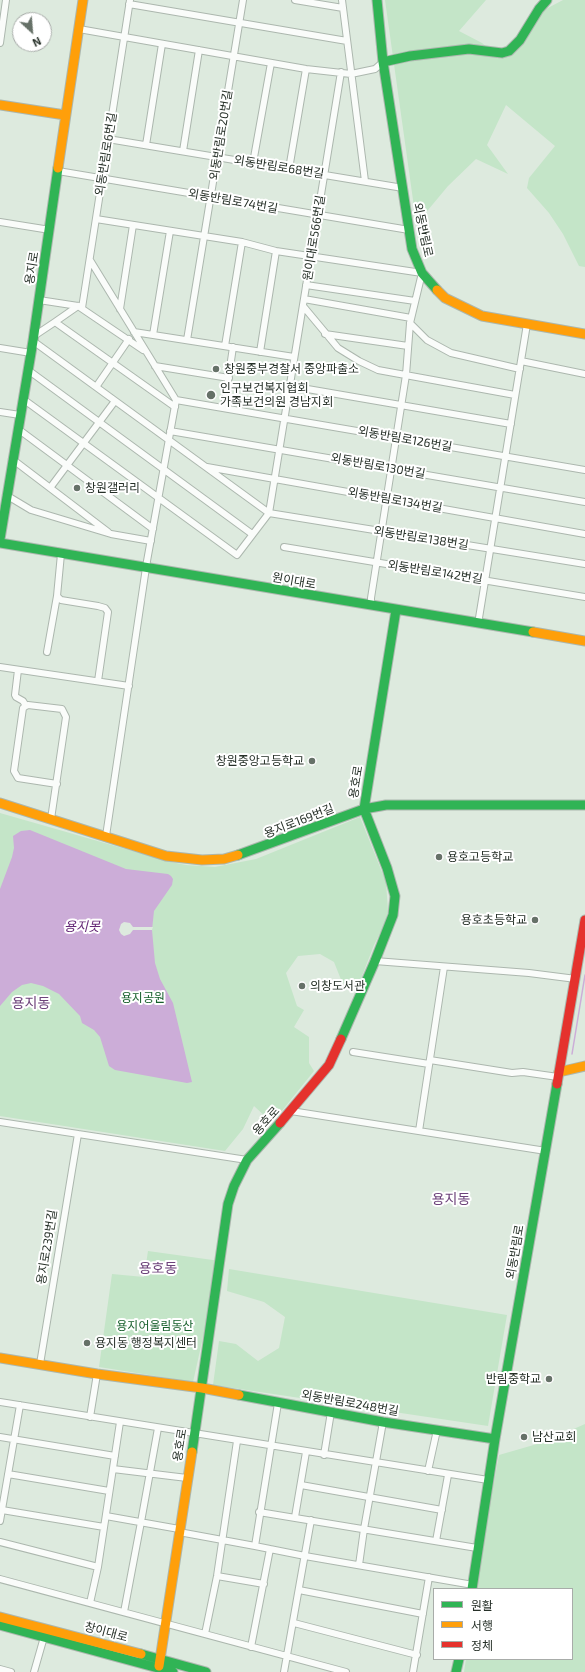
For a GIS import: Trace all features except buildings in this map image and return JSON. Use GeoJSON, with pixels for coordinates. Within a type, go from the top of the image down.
{"type":"FeatureCollection","features":[{"type":"Feature","properties":{"kind":"main road","name":"용지로"},"geometry":{"type":"LineString","coordinates":[[0,539],[50,230],[65,115],[83,0]]}},
{"type":"Feature","properties":{"kind":"main road","name":"외동반림로"},"geometry":{"type":"LineString","coordinates":[[377,0],[383,62],[412,249],[422,273],[445,298],[482,316],[585,334]]}},
{"type":"Feature","properties":{"kind":"main road"},"geometry":{"type":"LineString","coordinates":[[383,62],[410,56],[469,49],[502,53],[509,51],[520,40],[539,9],[547,0]]}},
{"type":"Feature","properties":{"kind":"main road"},"geometry":{"type":"LineString","coordinates":[[0,105],[65,115]]}},
{"type":"Feature","properties":{"kind":"main road","name":"원이대로"},"geometry":{"type":"LineString","coordinates":[[0,543],[585,641]]}},
{"type":"Feature","properties":{"kind":"main road","name":"용호로"},"geometry":{"type":"LineString","coordinates":[[159,1664],[202,1388],[228,1204],[234,1186],[246,1160],[291,1111],[329,1065],[375,961],[393,915],[395,896],[387,868],[364,809],[396,610]]}},
{"type":"Feature","properties":{"kind":"main road","name":"용지로169번길"},"geometry":{"type":"LineString","coordinates":[[0,803],[166,856],[197,860],[224,859],[250,852],[364,809],[386,805],[585,805]]}},
{"type":"Feature","properties":{"kind":"main road","name":"외동반림로"},"geometry":{"type":"LineString","coordinates":[[472,1587],[488,1480],[576,979],[585,920]]}},
{"type":"Feature","properties":{"kind":"main road"},"geometry":{"type":"LineString","coordinates":[[558,1075],[585,1066]]}},
{"type":"Feature","properties":{"kind":"main road"},"geometry":{"type":"LineString","coordinates":[[0,1358],[97,1374],[202,1388]]}},
{"type":"Feature","properties":{"kind":"main road","name":"외동반림로248번길"},"geometry":{"type":"LineString","coordinates":[[202,1388],[383,1422],[495,1439]]}},
{"type":"Feature","properties":{"kind":"main road","name":"창이대로"},"geometry":{"type":"LineString","coordinates":[[0,1618],[77,1636],[159,1664],[206,1672]]}},
{"type":"Feature","properties":{"kind":"main road","name":"창이대로"},"geometry":{"type":"LineString","coordinates":[[0,1625],[144,1668],[159,1664],[173,1672]]}},
{"type":"Feature","properties":{"kind":"main road"},"geometry":{"type":"LineString","coordinates":[[456,1672],[459,1660]]}},
{"type":"Feature","properties":{"kind":"street"},"geometry":{"type":"LineString","coordinates":[[0,43],[6,0]]}},
{"type":"Feature","properties":{"kind":"street","name":"외동반림로20번길"},"geometry":{"type":"LineString","coordinates":[[187,340],[242,0]]}},
{"type":"Feature","properties":{"kind":"street"},"geometry":{"type":"LineString","coordinates":[[295,0],[343,8]]}},
{"type":"Feature","properties":{"kind":"street"},"geometry":{"type":"LineString","coordinates":[[342,0],[365,181]]}},
{"type":"Feature","properties":{"kind":"street"},"geometry":{"type":"LineString","coordinates":[[130,2],[347,40]]}},
{"type":"Feature","properties":{"kind":"street","name":"외동반림로6번길"},"geometry":{"type":"LineString","coordinates":[[80,307],[90,260],[130,2]]}},
{"type":"Feature","properties":{"kind":"street"},"geometry":{"type":"LineString","coordinates":[[79,29],[306,69],[351,74],[375,69],[383,62]]}},
{"type":"Feature","properties":{"kind":"street"},"geometry":{"type":"LineString","coordinates":[[146,145],[162,44]]}},
{"type":"Feature","properties":{"kind":"street"},"geometry":{"type":"LineString","coordinates":[[183,151],[199,50]]}},
{"type":"Feature","properties":{"kind":"street"},"geometry":{"type":"LineString","coordinates":[[253,163],[271,63]]}},
{"type":"Feature","properties":{"kind":"street"},"geometry":{"type":"LineString","coordinates":[[289,169],[306,69]]}},
{"type":"Feature","properties":{"kind":"street","name":"원이대로566번길"},"geometry":{"type":"LineString","coordinates":[[269,513],[342,72]]}},
{"type":"Feature","properties":{"kind":"street","name":"외동반림로68번길"},"geometry":{"type":"LineString","coordinates":[[108,138],[403,188]]}},
{"type":"Feature","properties":{"kind":"street","name":"외동반림로74번길"},"geometry":{"type":"LineString","coordinates":[[58,171],[409,230]]}},
{"type":"Feature","properties":{"kind":"street"},"geometry":{"type":"LineString","coordinates":[[96,219],[242,242],[276,251],[422,273],[411,320],[406,375],[376,562],[371,606]]}},
{"type":"Feature","properties":{"kind":"street"},"geometry":{"type":"LineString","coordinates":[[0,222],[50,230]]}},
{"type":"Feature","properties":{"kind":"street"},"geometry":{"type":"LineString","coordinates":[[120,309],[133,225]]}},
{"type":"Feature","properties":{"kind":"street"},"geometry":{"type":"LineString","coordinates":[[153,335],[170,231]]}},
{"type":"Feature","properties":{"kind":"street"},"geometry":{"type":"LineString","coordinates":[[225,346],[242,242]]}},
{"type":"Feature","properties":{"kind":"street"},"geometry":{"type":"LineString","coordinates":[[260,352],[276,251]]}},
{"type":"Feature","properties":{"kind":"street"},"geometry":{"type":"LineString","coordinates":[[90,260],[176,400],[146,568],[106,836]]}},
{"type":"Feature","properties":{"kind":"street"},"geometry":{"type":"LineString","coordinates":[[306,285],[415,301]]}},
{"type":"Feature","properties":{"kind":"street"},"geometry":{"type":"LineString","coordinates":[[304,299],[411,320],[427,340],[451,353],[520,369]]}},
{"type":"Feature","properties":{"kind":"street"},"geometry":{"type":"LineString","coordinates":[[39,300],[80,307],[129,339],[147,354]]}},
{"type":"Feature","properties":{"kind":"street"},"geometry":{"type":"LineString","coordinates":[[303,306],[338,348],[359,361],[378,370],[516,395]]}},
{"type":"Feature","properties":{"kind":"street"},"geometry":{"type":"LineString","coordinates":[[33,339],[55,322],[80,307]]}},
{"type":"Feature","properties":{"kind":"street"},"geometry":{"type":"LineString","coordinates":[[55,322],[175,407]]}},
{"type":"Feature","properties":{"kind":"street"},"geometry":{"type":"LineString","coordinates":[[478,624],[527,324]]}},
{"type":"Feature","properties":{"kind":"street"},"geometry":{"type":"LineString","coordinates":[[134,332],[294,357]]}},
{"type":"Feature","properties":{"kind":"street"},"geometry":{"type":"LineString","coordinates":[[325,334],[408,346]]}},
{"type":"Feature","properties":{"kind":"street","name":"외동반림로138번길"},"geometry":{"type":"LineString","coordinates":[[33,339],[96,387],[269,513],[585,564]]}},
{"type":"Feature","properties":{"kind":"street"},"geometry":{"type":"LineString","coordinates":[[96,387],[129,339]]}},
{"type":"Feature","properties":{"kind":"street"},"geometry":{"type":"LineString","coordinates":[[0,348],[31,353]]}},
{"type":"Feature","properties":{"kind":"street"},"geometry":{"type":"LineString","coordinates":[[224,408],[233,348]]}},
{"type":"Feature","properties":{"kind":"street"},"geometry":{"type":"LineString","coordinates":[[521,361],[585,374]]}},
{"type":"Feature","properties":{"kind":"street"},"geometry":{"type":"LineString","coordinates":[[156,366],[229,378]]}},
{"type":"Feature","properties":{"kind":"street"},"geometry":{"type":"LineString","coordinates":[[28,370],[252,534]]}},
{"type":"Feature","properties":{"kind":"street"},"geometry":{"type":"LineString","coordinates":[[290,386],[511,424]]}},
{"type":"Feature","properties":{"kind":"street"},"geometry":{"type":"LineString","coordinates":[[23,399],[237,555],[269,513]]}},
{"type":"Feature","properties":{"kind":"street","name":"외동반림로126번길"},"geometry":{"type":"LineString","coordinates":[[176,400],[585,470]]}},
{"type":"Feature","properties":{"kind":"street"},"geometry":{"type":"LineString","coordinates":[[50,488],[115,401]]}},
{"type":"Feature","properties":{"kind":"street"},"geometry":{"type":"LineString","coordinates":[[0,412],[20,414]]}},
{"type":"Feature","properties":{"kind":"street"},"geometry":{"type":"LineString","coordinates":[[18,429],[153,529]]}},
{"type":"Feature","properties":{"kind":"street","name":"외동반림로130번길"},"geometry":{"type":"LineString","coordinates":[[170,431],[585,502]]}},
{"type":"Feature","properties":{"kind":"street"},"geometry":{"type":"LineString","coordinates":[[12,459],[111,534]]}},
{"type":"Feature","properties":{"kind":"street","name":"외동반림로134번길"},"geometry":{"type":"LineString","coordinates":[[205,466],[585,534]]}},
{"type":"Feature","properties":{"kind":"street"},"geometry":{"type":"LineString","coordinates":[[6,495],[30,510],[111,534],[151,541]]}},
{"type":"Feature","properties":{"kind":"street","name":"외동반림로142번길"},"geometry":{"type":"LineString","coordinates":[[284,547],[585,597]]}},
{"type":"Feature","properties":{"kind":"street"},"geometry":{"type":"LineString","coordinates":[[47,652],[57,596],[60,554]]}},
{"type":"Feature","properties":{"kind":"street"},"geometry":{"type":"LineString","coordinates":[[57,596],[61,600],[105,608],[108,612],[98,681]]}},
{"type":"Feature","properties":{"kind":"street"},"geometry":{"type":"LineString","coordinates":[[0,667],[129,686]]}},
{"type":"Feature","properties":{"kind":"street"},"geometry":{"type":"LineString","coordinates":[[18,670],[15,695],[23,701],[26,706]]}},
{"type":"Feature","properties":{"kind":"street"},"geometry":{"type":"LineString","coordinates":[[51,819],[57,784],[66,718],[62,710],[28,704],[23,708],[14,771],[18,778],[57,784]]}},
{"type":"Feature","properties":{"kind":"street"},"geometry":{"type":"LineString","coordinates":[[375,961],[530,973],[576,979]]}},
{"type":"Feature","properties":{"kind":"street"},"geometry":{"type":"LineString","coordinates":[[419,1131],[444,967]]}},
{"type":"Feature","properties":{"kind":"street"},"geometry":{"type":"LineString","coordinates":[[353,1052],[512,1073],[523,1072],[558,1075]]}},
{"type":"Feature","properties":{"kind":"street"},"geometry":{"type":"LineString","coordinates":[[291,1111],[546,1150]]}},
{"type":"Feature","properties":{"kind":"street"},"geometry":{"type":"LineString","coordinates":[[0,1122],[246,1160]]}},
{"type":"Feature","properties":{"kind":"street","name":"용지로239번길"},"geometry":{"type":"LineString","coordinates":[[40,1364],[78,1134]]}},
{"type":"Feature","properties":{"kind":"street"},"geometry":{"type":"LineString","coordinates":[[90,1417],[97,1374]]}},
{"type":"Feature","properties":{"kind":"street"},"geometry":{"type":"LineString","coordinates":[[0,1402],[428,1472],[488,1480]]}},
{"type":"Feature","properties":{"kind":"street"},"geometry":{"type":"LineString","coordinates":[[255,1546],[278,1403]]}},
{"type":"Feature","properties":{"kind":"street"},"geometry":{"type":"LineString","coordinates":[[0,1521],[20,1406]]}},
{"type":"Feature","properties":{"kind":"street"},"geometry":{"type":"LineString","coordinates":[[324,1455],[331,1412]]}},
{"type":"Feature","properties":{"kind":"street"},"geometry":{"type":"LineString","coordinates":[[90,1603],[98,1567],[120,1422]]}},
{"type":"Feature","properties":{"kind":"street"},"geometry":{"type":"LineString","coordinates":[[359,1565],[383,1422]]}},
{"type":"Feature","properties":{"kind":"street"},"geometry":{"type":"LineString","coordinates":[[124,1612],[158,1428]]}},
{"type":"Feature","properties":{"kind":"street"},"geometry":{"type":"LineString","coordinates":[[428,1472],[437,1430]]}},
{"type":"Feature","properties":{"kind":"street"},"geometry":{"type":"LineString","coordinates":[[0,1437],[115,1456]]}},
{"type":"Feature","properties":{"kind":"street"},"geometry":{"type":"LineString","coordinates":[[205,1634],[222,1540],[237,1441]]}},
{"type":"Feature","properties":{"kind":"street"},"geometry":{"type":"LineString","coordinates":[[295,1517],[306,1452]]}},
{"type":"Feature","properties":{"kind":"street"},"geometry":{"type":"LineString","coordinates":[[113,1469],[187,1478]]}},
{"type":"Feature","properties":{"kind":"street"},"geometry":{"type":"LineString","coordinates":[[8,1474],[110,1491]]}},
{"type":"Feature","properties":{"kind":"street"},"geometry":{"type":"LineString","coordinates":[[436,1541],[448,1475]]}},
{"type":"Feature","properties":{"kind":"street"},"geometry":{"type":"LineString","coordinates":[[301,1485],[442,1510]]}},
{"type":"Feature","properties":{"kind":"street"},"geometry":{"type":"LineString","coordinates":[[2,1510],[104,1527]]}},
{"type":"Feature","properties":{"kind":"street"},"geometry":{"type":"LineString","coordinates":[[260,1512],[364,1528],[477,1548]]}},
{"type":"Feature","properties":{"kind":"street"},"geometry":{"type":"LineString","coordinates":[[106,1516],[305,1556],[430,1577],[472,1587]]}},
{"type":"Feature","properties":{"kind":"street"},"geometry":{"type":"LineString","coordinates":[[284,1672],[294,1623],[311,1520]]}},
{"type":"Feature","properties":{"kind":"street"},"geometry":{"type":"LineString","coordinates":[[0,1542],[98,1567]]}},
{"type":"Feature","properties":{"kind":"street"},"geometry":{"type":"LineString","coordinates":[[251,1647],[270,1549]]}},
{"type":"Feature","properties":{"kind":"street"},"geometry":{"type":"LineString","coordinates":[[216,1576],[264,1584]]}},
{"type":"Feature","properties":{"kind":"street"},"geometry":{"type":"LineString","coordinates":[[413,1672],[430,1577]]}},
{"type":"Feature","properties":{"kind":"street"},"geometry":{"type":"LineString","coordinates":[[0,1579],[346,1672]]}},
{"type":"Feature","properties":{"kind":"street"},"geometry":{"type":"LineString","coordinates":[[299,1590],[424,1614]]}},
{"type":"Feature","properties":{"kind":"street"},"geometry":{"type":"LineString","coordinates":[[294,1623],[417,1655]]}},
{"type":"Feature","properties":{"kind":"street"},"geometry":{"type":"LineString","coordinates":[[34,1672],[44,1637]]}},
{"type":"Feature","properties":{"kind":"street"},"geometry":{"type":"LineString","coordinates":[[0,1669],[11,1672]]}},
{"type":"Feature","properties":{"kind":"green space"},"geometry":{"type":"Polygon","coordinates":[[[385,0],[486,0],[459,31],[482,43],[501,59],[544,10],[563,0],[585,0],[585,267],[579,266],[563,234],[549,213],[527,188],[529,178],[555,146],[506,105],[487,145],[508,174],[476,159],[448,186],[418,222],[414,207],[385,0]]]}},
{"type":"Feature","properties":{"kind":"green space","name":"용지공원"},"geometry":{"type":"Polygon","coordinates":[[[0,813],[171,862],[186,865],[215,867],[256,859],[360,817],[386,882],[388,911],[385,924],[374,945],[357,989],[342,982],[334,962],[320,954],[298,956],[286,973],[297,1006],[304,1010],[294,1027],[309,1037],[309,1063],[314,1071],[281,1112],[268,1119],[254,1106],[243,1129],[225,1151],[0,1116],[0,813]]]}},
{"type":"Feature","properties":{"kind":"green space","name":"용지어울림동산"},"geometry":{"type":"Polygon","coordinates":[[[148,1251],[220,1261],[193,1382],[99,1367],[112,1274],[144,1277],[148,1251]]]}},
{"type":"Feature","properties":{"kind":"green space"},"geometry":{"type":"Polygon","coordinates":[[[229,1269],[507,1315],[488,1426],[213,1385],[219,1341],[236,1344],[258,1361],[279,1348],[285,1317],[264,1302],[227,1291],[229,1269]]]}},
{"type":"Feature","properties":{"kind":"green space"},"geometry":{"type":"Polygon","coordinates":[[[585,1424],[585,1672],[464,1672],[466,1660],[573,1660],[573,1588],[474,1588],[499,1455],[544,1442],[585,1424]]]}},
{"type":"Feature","properties":{"kind":"water","name":"용지못"},"geometry":{"type":"Polygon","coordinates":[[[30,830],[126,869],[168,874],[173,879],[172,885],[154,911],[152,930],[155,963],[160,979],[173,1003],[192,1082],[187,1083],[115,1070],[109,1066],[100,1037],[94,1030],[82,1023],[80,1016],[59,994],[43,986],[31,983],[22,985],[12,992],[0,1006],[0,889],[12,857],[14,848],[13,836],[21,831],[30,830]]]}},
{"type":"Feature","properties":{"kind":"pier"},"geometry":{"type":"Polygon","coordinates":[[[124,922],[130,923],[133,927],[153,927],[152,930],[133,930],[130,934],[124,936],[119,930],[121,924],[124,922]]]}},
{"type":"Feature","properties":{"kind":"waterway"},"geometry":{"type":"LineString","coordinates":[[572,1054],[585,975]]}},
{"type":"Feature","properties":{"kind":"traffic: fast"},"geometry":{"type":"LineString","coordinates":[[377,0],[383,62],[412,249],[422,273],[437,290]]}},
{"type":"Feature","properties":{"kind":"traffic: fast"},"geometry":{"type":"LineString","coordinates":[[383,62],[410,56],[469,49],[502,53],[509,51],[520,40],[539,9],[547,0]]}},
{"type":"Feature","properties":{"kind":"traffic: fast"},"geometry":{"type":"LineString","coordinates":[[0,539],[33,341],[58,168]]}},
{"type":"Feature","properties":{"kind":"traffic: fast"},"geometry":{"type":"LineString","coordinates":[[0,543],[533,632]]}},
{"type":"Feature","properties":{"kind":"traffic: fast"},"geometry":{"type":"LineString","coordinates":[[341,1039],[393,915],[395,896],[387,868],[364,809],[396,610]]}},
{"type":"Feature","properties":{"kind":"traffic: fast"},"geometry":{"type":"LineString","coordinates":[[238,855],[364,809],[386,805],[585,805]]}},
{"type":"Feature","properties":{"kind":"traffic: fast"},"geometry":{"type":"LineString","coordinates":[[472,1588],[495,1439],[557,1084]]}},
{"type":"Feature","properties":{"kind":"traffic: fast"},"geometry":{"type":"LineString","coordinates":[[192,1452],[228,1204],[234,1186],[247,1160],[280,1123]]}},
{"type":"Feature","properties":{"kind":"traffic: fast"},"geometry":{"type":"LineString","coordinates":[[239,1395],[383,1422],[495,1439]]}},
{"type":"Feature","properties":{"kind":"traffic: fast"},"geometry":{"type":"LineString","coordinates":[[0,1625],[173,1672]]}},
{"type":"Feature","properties":{"kind":"traffic: fast"},"geometry":{"type":"LineString","coordinates":[[141,1654],[206,1672]]}},
{"type":"Feature","properties":{"kind":"traffic: fast"},"geometry":{"type":"LineString","coordinates":[[456,1672],[459,1660]]}},
{"type":"Feature","properties":{"kind":"traffic: slow"},"geometry":{"type":"LineString","coordinates":[[58,168],[83,0]]}},
{"type":"Feature","properties":{"kind":"traffic: slow"},"geometry":{"type":"LineString","coordinates":[[0,105],[65,115]]}},
{"type":"Feature","properties":{"kind":"traffic: slow"},"geometry":{"type":"LineString","coordinates":[[437,290],[445,298],[482,316],[585,334]]}},
{"type":"Feature","properties":{"kind":"traffic: slow"},"geometry":{"type":"LineString","coordinates":[[533,632],[585,641]]}},
{"type":"Feature","properties":{"kind":"traffic: slow"},"geometry":{"type":"LineString","coordinates":[[0,803],[166,856],[202,860],[224,859],[238,855]]}},
{"type":"Feature","properties":{"kind":"traffic: slow"},"geometry":{"type":"LineString","coordinates":[[559,1072],[585,1066]]}},
{"type":"Feature","properties":{"kind":"traffic: slow"},"geometry":{"type":"LineString","coordinates":[[0,1358],[97,1374],[202,1388],[239,1395]]}},
{"type":"Feature","properties":{"kind":"traffic: slow"},"geometry":{"type":"LineString","coordinates":[[159,1666],[192,1452]]}},
{"type":"Feature","properties":{"kind":"traffic: slow"},"geometry":{"type":"LineString","coordinates":[[0,1617],[141,1654]]}},
{"type":"Feature","properties":{"kind":"traffic: jam"},"geometry":{"type":"LineString","coordinates":[[557,1084],[585,920]]}},
{"type":"Feature","properties":{"kind":"traffic: jam"},"geometry":{"type":"LineString","coordinates":[[280,1123],[329,1065],[341,1039]]}},
{"type":"Feature","properties":{"kind":"place","name":"창원중부경찰서 중앙파출소"},"geometry":{"type":"Point","coordinates":[216,369]}},
{"type":"Feature","properties":{"kind":"place","name":"인구보건복지협회 가족보건의원 경남지회"},"geometry":{"type":"Point","coordinates":[211,395]}},
{"type":"Feature","properties":{"kind":"place","name":"창원갤러리"},"geometry":{"type":"Point","coordinates":[77,488]}},
{"type":"Feature","properties":{"kind":"place","name":"창원중앙고등학교"},"geometry":{"type":"Point","coordinates":[312,761]}},
{"type":"Feature","properties":{"kind":"place","name":"용호고등학교"},"geometry":{"type":"Point","coordinates":[439,857]}},
{"type":"Feature","properties":{"kind":"place","name":"용호초등학교"},"geometry":{"type":"Point","coordinates":[535,920]}},
{"type":"Feature","properties":{"kind":"place","name":"의창도서관"},"geometry":{"type":"Point","coordinates":[302,986]}},
{"type":"Feature","properties":{"kind":"place","name":"용지동 행정복지센터"},"geometry":{"type":"Point","coordinates":[87,1343]}},
{"type":"Feature","properties":{"kind":"place","name":"반림중학교"},"geometry":{"type":"Point","coordinates":[549,1379]}},
{"type":"Feature","properties":{"kind":"place","name":"남산교회"},"geometry":{"type":"Point","coordinates":[524,1437]}},
{"type":"Feature","properties":{"kind":"district","name":"용지동"},"geometry":{"type":"Point","coordinates":[31,1003]}},
{"type":"Feature","properties":{"kind":"district","name":"용지동"},"geometry":{"type":"Point","coordinates":[451,1199]}},
{"type":"Feature","properties":{"kind":"district","name":"용호동"},"geometry":{"type":"Point","coordinates":[158,1268]}}]}
